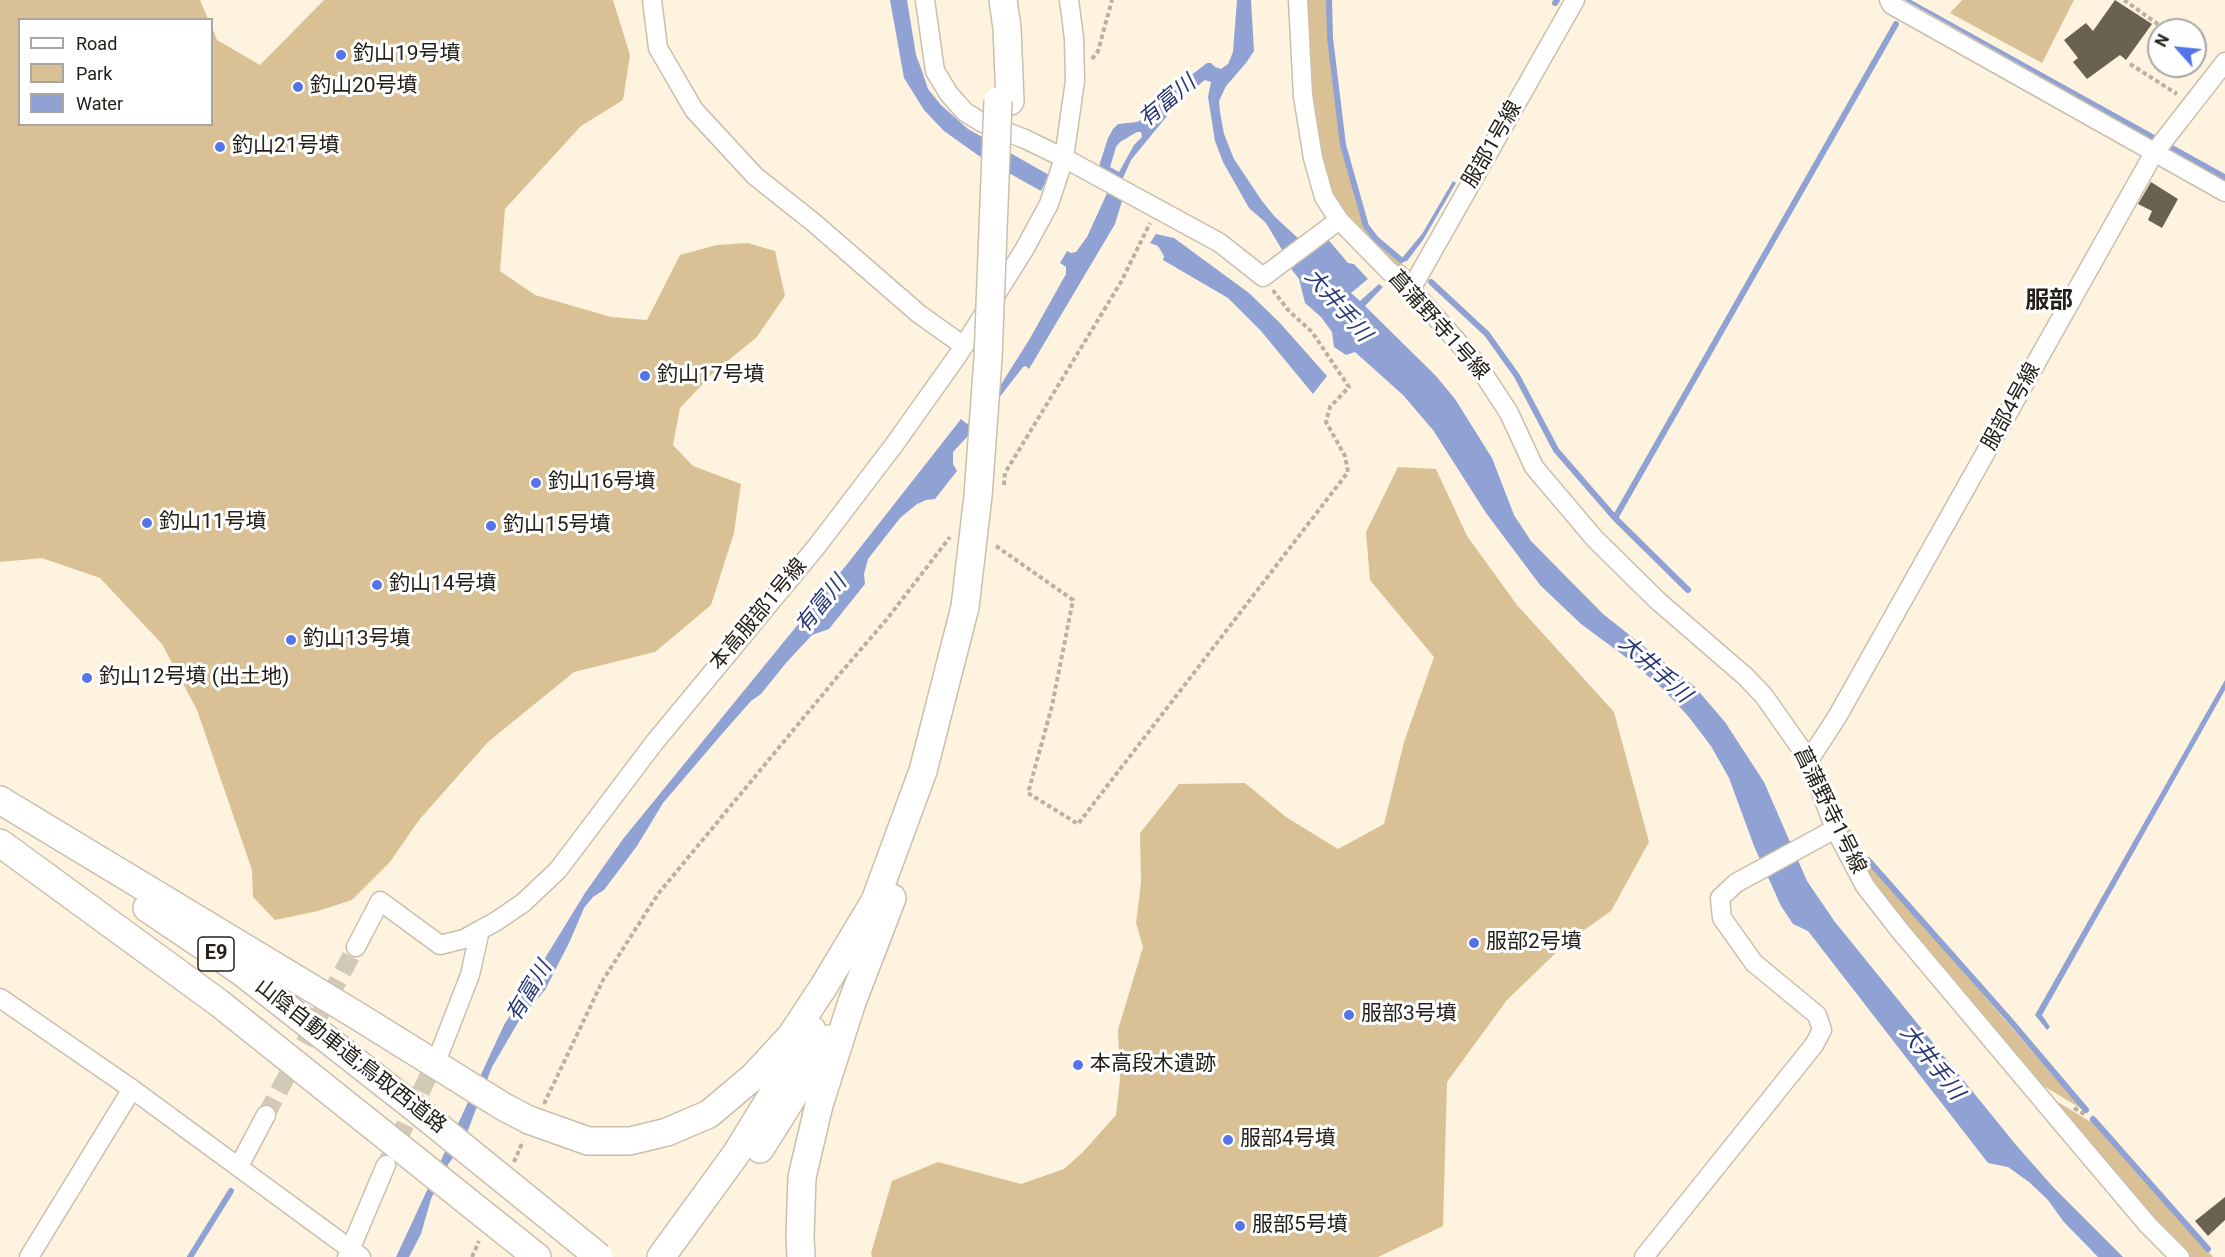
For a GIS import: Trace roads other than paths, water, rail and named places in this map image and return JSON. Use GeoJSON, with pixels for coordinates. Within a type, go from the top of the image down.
{"type":"FeatureCollection","features":[{"type":"Feature","properties":{"kind":"highway"},"geometry":{"type":"LineString","coordinates":[[990,0],[997,30],[1004,101]]}},
{"type":"Feature","properties":{"kind":"highway"},"geometry":{"type":"LineString","coordinates":[[801,1257],[802,1177],[819,1105],[852,1002],[889,909],[934,771],[971,607],[1004,101],[1007,28],[1003,0]]}},
{"type":"Feature","properties":{"kind":"highway"},"geometry":{"type":"LineString","coordinates":[[662,1257],[736,1154],[812,1031],[875,901],[923,771],[971,607]]}},
{"type":"Feature","properties":{"kind":"highway"},"geometry":{"type":"LineString","coordinates":[[0,800],[356,1015],[441,1061],[504,1107],[536,1114],[588,1141],[630,1141],[667,1132],[709,1114],[754,1076],[791,1036],[875,901]]}},
{"type":"Feature","properties":{"kind":"highway","name":"山陰自動車道;鳥取西道路"},"geometry":{"type":"LineString","coordinates":[[0,812],[52,844],[239,970],[599,1257]]}},
{"type":"Feature","properties":{"kind":"highway","name":"山陰自動車道;鳥取西道路"},"geometry":{"type":"LineString","coordinates":[[0,843],[219,1003],[394,1157],[486,1215],[537,1257]]}},
{"type":"Feature","properties":{"kind":"highway"},"geometry":{"type":"LineString","coordinates":[[684,1257],[783,1115],[852,1002]]}},
{"type":"Feature","properties":{"kind":"street"},"geometry":{"type":"LineString","coordinates":[[652,0],[658,48],[694,110],[755,176],[813,222],[919,314],[964,346]]}},
{"type":"Feature","properties":{"kind":"street"},"geometry":{"type":"LineString","coordinates":[[925,0],[936,71],[949,94],[966,112],[983,123],[1041,146],[1070,161],[1270,273],[1335,223]]}},
{"type":"Feature","properties":{"kind":"street","name":"本高服部1号線"},"geometry":{"type":"LineString","coordinates":[[356,947],[380,901],[440,945],[464,939],[523,903],[558,870],[654,743],[816,546],[894,445],[964,346],[1029,241],[1070,161],[1075,81],[1074,38],[1069,0]]}},
{"type":"Feature","properties":{"kind":"street","name":"菖蒲野寺1号線"},"geometry":{"type":"LineString","coordinates":[[1298,0],[1303,96],[1313,158],[1324,197],[1335,223],[1411,289],[1477,364],[1509,413],[1534,467],[1595,539],[1658,602],[1746,677],[1772,706],[1809,760],[1835,830],[1865,886],[1900,932],[2148,1225],[2180,1257]]}},
{"type":"Feature","properties":{"kind":"street","name":"服部1号線"},"geometry":{"type":"LineString","coordinates":[[1411,289],[1575,0]]}},
{"type":"Feature","properties":{"kind":"street"},"geometry":{"type":"LineString","coordinates":[[1888,2],[2225,192]]}},
{"type":"Feature","properties":{"kind":"street","name":"服部4号線"},"geometry":{"type":"LineString","coordinates":[[1809,760],[1837,717],[2154,153],[2225,62]]}},
{"type":"Feature","properties":{"kind":"street"},"geometry":{"type":"LineString","coordinates":[[1644,1257],[1814,1045],[1822,1030],[1817,1015],[1754,963],[1722,918],[1720,898],[1736,883],[1835,830]]}},
{"type":"Feature","properties":{"kind":"street"},"geometry":{"type":"LineString","coordinates":[[441,1061],[470,975],[480,930]]}},
{"type":"Feature","properties":{"kind":"street"},"geometry":{"type":"LineString","coordinates":[[0,998],[132,1089],[239,1167],[352,1254],[394,1157]]}},
{"type":"Feature","properties":{"kind":"street"},"geometry":{"type":"LineString","coordinates":[[29,1257],[132,1089]]}},
{"type":"Feature","properties":{"kind":"street"},"geometry":{"type":"LineString","coordinates":[[239,1167],[266,1115]]}},
{"type":"Feature","properties":{"kind":"water"},"geometry":{"type":"Polygon","coordinates":[[[890,0],[907,0],[916,55],[928,89],[941,105],[968,129],[1049,175],[1041,191],[982,158],[944,131],[924,110],[904,78],[890,0]]]}},
{"type":"Feature","properties":{"kind":"water"},"geometry":{"type":"Polygon","coordinates":[[[1237,0],[1251,0],[1254,51],[1226,86],[1219,101],[1224,134],[1234,159],[1262,201],[1275,217],[1298,238],[1303,241],[1326,237],[1348,263],[1354,264],[1368,279],[1351,293],[1360,301],[1379,284],[1383,287],[1365,306],[1436,376],[1455,399],[1492,458],[1514,515],[1531,541],[1603,614],[1694,686],[1725,722],[1764,782],[1807,881],[1835,922],[2016,1145],[2054,1188],[2123,1257],[2098,1257],[2029,1182],[2008,1167],[1988,1163],[1808,931],[1793,924],[1781,906],[1754,846],[1729,778],[1711,746],[1688,716],[1663,689],[1627,658],[1581,624],[1540,585],[1486,513],[1433,430],[1403,395],[1355,352],[1346,355],[1334,347],[1332,332],[1321,317],[1305,303],[1299,279],[1289,266],[1266,223],[1249,208],[1223,162],[1215,141],[1208,97],[1211,82],[1205,80],[1181,99],[1131,160],[1123,178],[1122,201],[1115,224],[1029,369],[1026,366],[1023,367],[978,425],[953,452],[953,464],[957,471],[935,499],[917,504],[900,518],[868,559],[864,574],[865,584],[829,629],[812,635],[761,694],[751,701],[721,735],[663,803],[637,846],[604,890],[593,897],[584,908],[545,990],[520,1019],[492,1067],[462,1146],[449,1163],[431,1199],[421,1234],[409,1257],[396,1257],[504,1025],[585,893],[623,839],[848,563],[961,419],[967,424],[1000,386],[1066,274],[1066,267],[1060,263],[1067,251],[1076,252],[1087,237],[1108,191],[1099,166],[1113,129],[1118,124],[1137,122],[1150,115],[1169,92],[1207,63],[1221,69],[1228,64],[1233,52],[1237,0]],[[1141,132],[1120,142],[1116,147],[1110,167],[1119,172],[1134,145],[1142,137],[1141,132]]]}},
{"type":"Feature","properties":{"kind":"water"},"geometry":{"type":"Polygon","coordinates":[[[1905,0],[1911,0],[2225,174],[2225,185],[2164,151],[2151,139],[1905,0]]]}},
{"type":"Feature","properties":{"kind":"water"},"geometry":{"type":"Polygon","coordinates":[[[1453,181],[1456,183],[1423,240],[1407,261],[1403,262],[1402,258],[1422,234],[1453,181]]]}},
{"type":"Feature","properties":{"kind":"water"},"geometry":{"type":"Polygon","coordinates":[[[1156,234],[1174,238],[1249,293],[1280,323],[1327,376],[1313,394],[1261,331],[1228,298],[1163,260],[1164,256],[1158,246],[1150,243],[1156,234]]]}},
{"type":"Feature","properties":{"kind":"water"},"geometry":{"type":"Polygon","coordinates":[[[2225,680],[2225,690],[2042,1015],[2050,1027],[2047,1030],[2035,1015],[2225,680]]]}},
{"type":"Feature","properties":{"kind":"waterway"},"geometry":{"type":"LineString","coordinates":[[1329,0],[1330,38],[1343,145],[1366,226],[1376,239],[1401,260]]}},
{"type":"Feature","properties":{"kind":"waterway"},"geometry":{"type":"LineString","coordinates":[[1615,518],[1896,24]]}},
{"type":"Feature","properties":{"kind":"waterway"},"geometry":{"type":"LineString","coordinates":[[1431,282],[1487,334],[1517,376],[1556,450],[1615,518],[1688,590]]}},
{"type":"Feature","properties":{"kind":"waterway"},"geometry":{"type":"LineString","coordinates":[[1868,860],[2086,1110]]}},
{"type":"Feature","properties":{"kind":"waterway"},"geometry":{"type":"LineString","coordinates":[[2093,1119],[2208,1249]]}},
{"type":"Feature","properties":{"kind":"waterway"},"geometry":{"type":"LineString","coordinates":[[190,1257],[231,1191]]}},
{"type":"Feature","properties":{"kind":"tunnel"},"geometry":{"type":"LineString","coordinates":[[266,1115],[356,947]]}},
{"type":"Feature","properties":{"kind":"tunnel"},"geometry":{"type":"LineString","coordinates":[[386,1165],[438,1056]]}},
{"type":"Feature","properties":{"kind":"place","name":"釣山19号墳"},"geometry":{"type":"Point","coordinates":[341,55]}},
{"type":"Feature","properties":{"kind":"place","name":"釣山20号墳"},"geometry":{"type":"Point","coordinates":[298,87]}},
{"type":"Feature","properties":{"kind":"place","name":"釣山21号墳"},"geometry":{"type":"Point","coordinates":[220,147]}},
{"type":"Feature","properties":{"kind":"place","name":"釣山17号墳"},"geometry":{"type":"Point","coordinates":[645,376]}},
{"type":"Feature","properties":{"kind":"place","name":"釣山16号墳"},"geometry":{"type":"Point","coordinates":[536,483]}},
{"type":"Feature","properties":{"kind":"place","name":"釣山11号墳"},"geometry":{"type":"Point","coordinates":[147,523]}},
{"type":"Feature","properties":{"kind":"place","name":"釣山15号墳"},"geometry":{"type":"Point","coordinates":[491,526]}},
{"type":"Feature","properties":{"kind":"place","name":"釣山14号墳"},"geometry":{"type":"Point","coordinates":[377,585]}},
{"type":"Feature","properties":{"kind":"place","name":"釣山13号墳"},"geometry":{"type":"Point","coordinates":[291,640]}},
{"type":"Feature","properties":{"kind":"place","name":"釣山12号墳 (出土地)"},"geometry":{"type":"Point","coordinates":[87,678]}},
{"type":"Feature","properties":{"kind":"place","name":"服部2号墳"},"geometry":{"type":"Point","coordinates":[1474,943]}},
{"type":"Feature","properties":{"kind":"place","name":"服部3号墳"},"geometry":{"type":"Point","coordinates":[1349,1015]}},
{"type":"Feature","properties":{"kind":"place","name":"本高段木遺跡"},"geometry":{"type":"Point","coordinates":[1078,1065]}},
{"type":"Feature","properties":{"kind":"place","name":"服部4号墳"},"geometry":{"type":"Point","coordinates":[1228,1140]}},
{"type":"Feature","properties":{"kind":"place","name":"服部5号墳"},"geometry":{"type":"Point","coordinates":[1240,1226]}},
{"type":"Feature","properties":{"kind":"district","name":"服部"},"geometry":{"type":"Point","coordinates":[2049,302]}},
{"type":"Feature","properties":{"kind":"water label","name":"有富川"},"geometry":{"type":"Point","coordinates":[1168,102]}},
{"type":"Feature","properties":{"kind":"water label","name":"大井手川"},"geometry":{"type":"Point","coordinates":[1337,306]}},
{"type":"Feature","properties":{"kind":"water label","name":"有富川"},"geometry":{"type":"Point","coordinates":[822,605]}},
{"type":"Feature","properties":{"kind":"water label","name":"大井手川"},"geometry":{"type":"Point","coordinates":[1654,670]}},
{"type":"Feature","properties":{"kind":"water label","name":"有富川"},"geometry":{"type":"Point","coordinates":[530,992]}},
{"type":"Feature","properties":{"kind":"water label","name":"大井手川"},"geometry":{"type":"Point","coordinates":[1931,1063]}}]}
